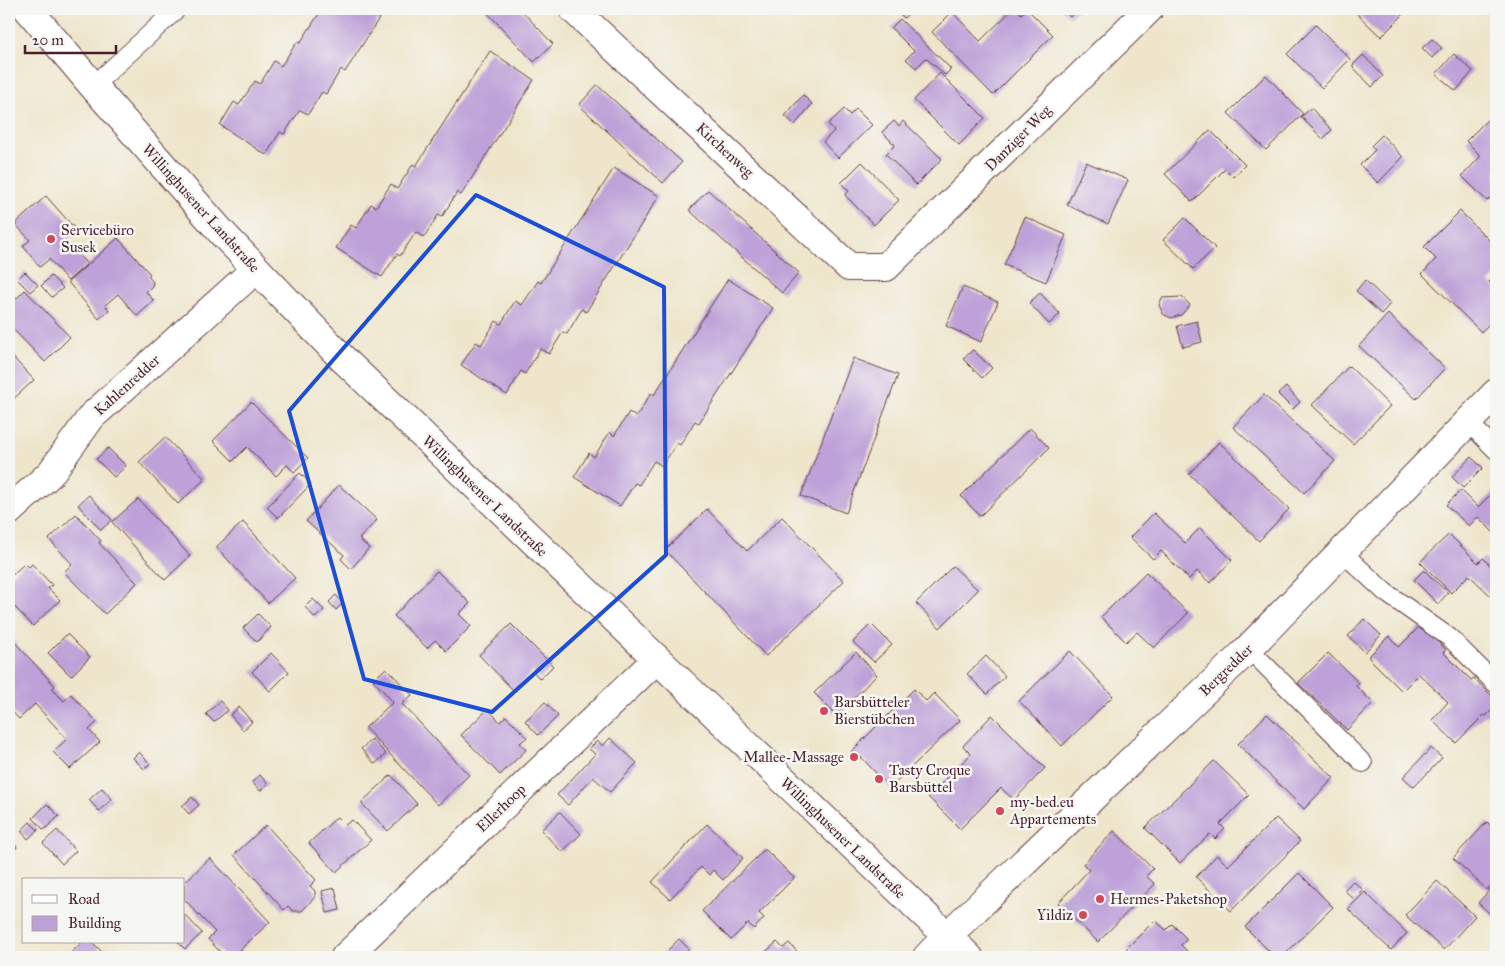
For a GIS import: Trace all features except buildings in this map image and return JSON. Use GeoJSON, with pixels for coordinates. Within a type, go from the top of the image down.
{"type":"FeatureCollection","features":[{"type":"Feature","properties":{"kind":"street","name":"Willinghusener Landstraße"},"geometry":{"type":"LineString","coordinates":[[28,9],[223,234],[350,366],[969,957]]}},
{"type":"Feature","properties":{"kind":"street","name":"Kirchenweg"},"geometry":{"type":"LineString","coordinates":[[573,9],[849,266],[886,267]]}},
{"type":"Feature","properties":{"kind":"street","name":"Danziger Weg"},"geometry":{"type":"LineString","coordinates":[[886,267],[1149,9]]}},
{"type":"Feature","properties":{"kind":"street","name":"Kahlenredder"},"geometry":{"type":"LineString","coordinates":[[9,512],[50,474],[92,416],[256,269]]}},
{"type":"Feature","properties":{"kind":"street","name":"Bergredder"},"geometry":{"type":"LineString","coordinates":[[927,957],[946,936],[1249,649],[1496,393]]}},
{"type":"Feature","properties":{"kind":"street","name":"Ellerhoop"},"geometry":{"type":"LineString","coordinates":[[345,957],[657,659]]}},
{"type":"Feature","properties":{"kind":"lane"},"geometry":{"type":"LineString","coordinates":[[93,86],[177,9]]}},
{"type":"Feature","properties":{"kind":"lane"},"geometry":{"type":"LineString","coordinates":[[1468,422],[1496,450]]}},
{"type":"Feature","properties":{"kind":"lane"},"geometry":{"type":"LineString","coordinates":[[1342,552],[1384,592],[1450,638],[1496,684]]}},
{"type":"Feature","properties":{"kind":"lane"},"geometry":{"type":"LineString","coordinates":[[1249,649],[1363,763]]}},
{"type":"Feature","properties":{"kind":"highlighted area"},"geometry":{"type":"Polygon","coordinates":[[[476,195],[664,287],[666,555],[492,712],[364,679],[289,411],[476,195]]]}},
{"type":"Feature","properties":{"kind":"place","name":"Servicebüro Susek"},"geometry":{"type":"Point","coordinates":[51,239]}},
{"type":"Feature","properties":{"kind":"place","name":"Barsbütteler Bierstübchen"},"geometry":{"type":"Point","coordinates":[824,711]}},
{"type":"Feature","properties":{"kind":"place","name":"Mallee-Massage"},"geometry":{"type":"Point","coordinates":[854,757]}},
{"type":"Feature","properties":{"kind":"place","name":"Tasty Croque Barsbüttel"},"geometry":{"type":"Point","coordinates":[879,779]}},
{"type":"Feature","properties":{"kind":"place","name":"my-bed.eu Appartements"},"geometry":{"type":"Point","coordinates":[1000,811]}},
{"type":"Feature","properties":{"kind":"place","name":"Hermes-Paketshop"},"geometry":{"type":"Point","coordinates":[1100,899]}},
{"type":"Feature","properties":{"kind":"place","name":"Yildiz"},"geometry":{"type":"Point","coordinates":[1083,915]}}]}
